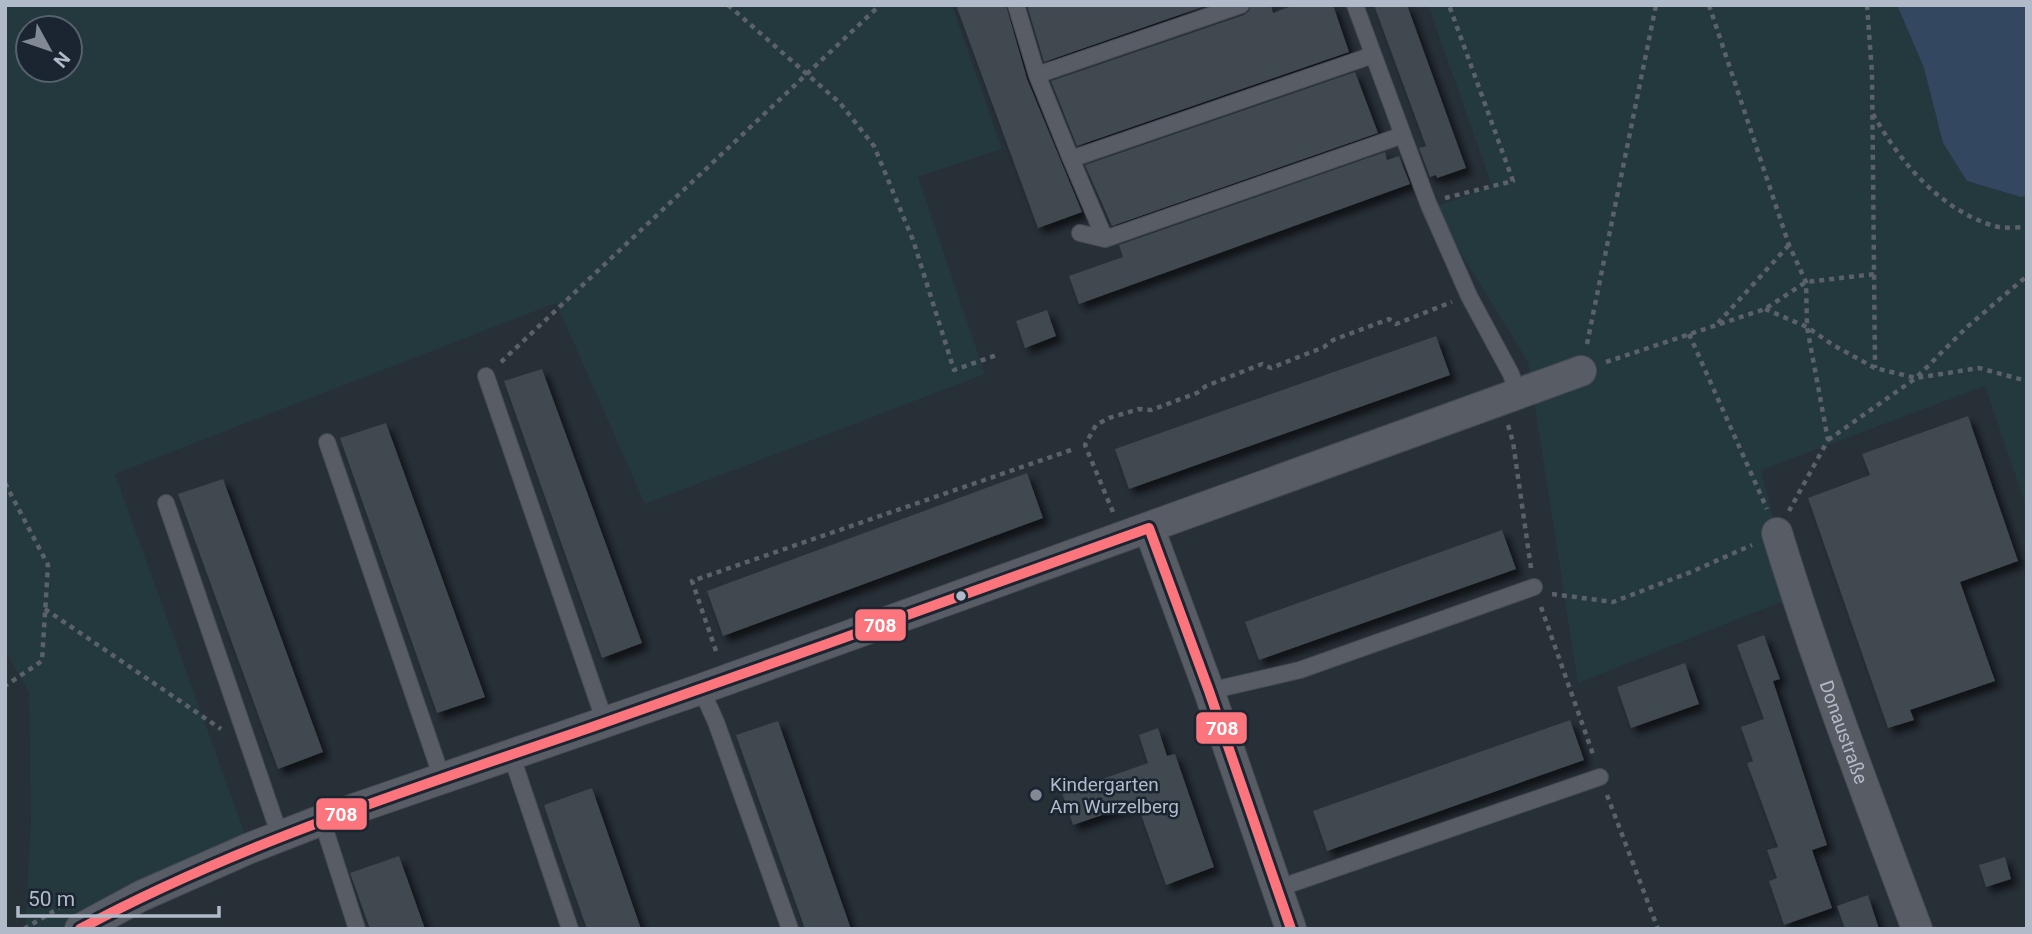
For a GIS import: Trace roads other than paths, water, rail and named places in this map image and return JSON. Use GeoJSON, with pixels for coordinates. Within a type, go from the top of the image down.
{"type":"FeatureCollection","features":[{"type":"Feature","properties":{"kind":"street"},"geometry":{"type":"LineString","coordinates":[[80,929],[141,896],[322,820],[701,689],[1581,371]]}},
{"type":"Feature","properties":{"kind":"street"},"geometry":{"type":"LineString","coordinates":[[1149,528],[1209,691],[1291,929]]}},
{"type":"Feature","properties":{"kind":"street","name":"Donaustraße"},"geometry":{"type":"LineString","coordinates":[[1777,533],[1802,614],[1852,756],[1917,929]]}},
{"type":"Feature","properties":{"kind":"lane"},"geometry":{"type":"LineString","coordinates":[[1016,5],[1037,75],[1105,239]]}},
{"type":"Feature","properties":{"kind":"lane"},"geometry":{"type":"LineString","coordinates":[[1037,75],[1241,5]]}},
{"type":"Feature","properties":{"kind":"lane"},"geometry":{"type":"LineString","coordinates":[[1355,5],[1428,203],[1469,296],[1511,374],[1509,398]]}},
{"type":"Feature","properties":{"kind":"lane"},"geometry":{"type":"LineString","coordinates":[[1071,159],[1373,55]]}},
{"type":"Feature","properties":{"kind":"lane"},"geometry":{"type":"LineString","coordinates":[[1080,233],[1105,239],[1403,135]]}},
{"type":"Feature","properties":{"kind":"lane"},"geometry":{"type":"LineString","coordinates":[[486,376],[605,722]]}},
{"type":"Feature","properties":{"kind":"lane"},"geometry":{"type":"LineString","coordinates":[[327,442],[442,778]]}},
{"type":"Feature","properties":{"kind":"lane"},"geometry":{"type":"LineString","coordinates":[[166,503],[280,836]]}},
{"type":"Feature","properties":{"kind":"lane"},"geometry":{"type":"LineString","coordinates":[[1209,691],[1300,670],[1534,587]]}},
{"type":"Feature","properties":{"kind":"lane"},"geometry":{"type":"LineString","coordinates":[[701,689],[716,722],[790,929]]}},
{"type":"Feature","properties":{"kind":"lane"},"geometry":{"type":"LineString","coordinates":[[511,754],[570,929]]}},
{"type":"Feature","properties":{"kind":"lane"},"geometry":{"type":"LineString","coordinates":[[1276,889],[1600,777]]}},
{"type":"Feature","properties":{"kind":"lane"},"geometry":{"type":"LineString","coordinates":[[322,820],[357,929]]}},
{"type":"Feature","properties":{"kind":"water"},"geometry":{"type":"Polygon","coordinates":[[[1897,5],[2027,5],[2027,196],[2021,197],[1967,181],[1943,143],[1924,68],[1897,5]]]}},
{"type":"Feature","properties":{"kind":"place","name":"Kindergarten Am Wurzelberg"},"geometry":{"type":"Point","coordinates":[1036,795]}}]}
